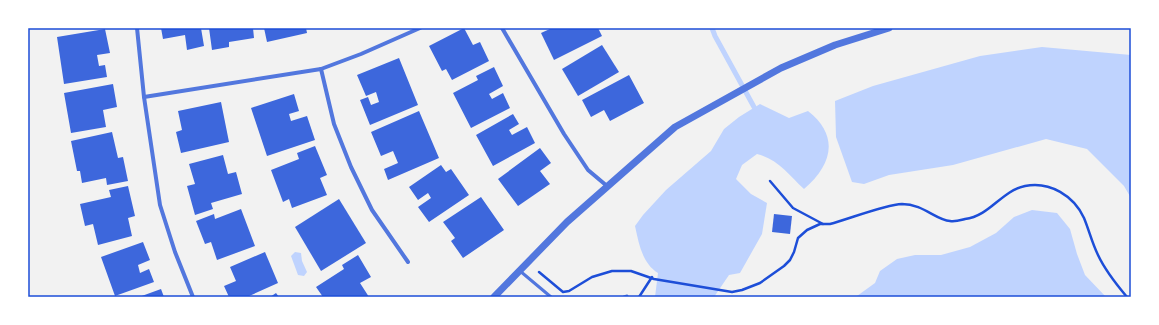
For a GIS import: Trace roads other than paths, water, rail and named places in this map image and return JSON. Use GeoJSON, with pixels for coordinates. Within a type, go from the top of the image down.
{"type":"FeatureCollection","features":[{"type":"Feature","properties":{"kind":"street"},"geometry":{"type":"LineString","coordinates":[[137,28],[144,97],[160,205],[175,252],[193,297]]}},
{"type":"Feature","properties":{"kind":"street"},"geometry":{"type":"LineString","coordinates":[[144,97],[321,68],[361,54],[420,28]]}},
{"type":"Feature","properties":{"kind":"street"},"geometry":{"type":"LineString","coordinates":[[502,28],[564,134],[588,170],[607,186]]}},
{"type":"Feature","properties":{"kind":"street"},"geometry":{"type":"LineString","coordinates":[[494,297],[567,222],[675,127],[781,68],[835,45],[889,28]]}},
{"type":"Feature","properties":{"kind":"street"},"geometry":{"type":"LineString","coordinates":[[321,68],[334,124],[351,167],[372,210],[408,262]]}},
{"type":"Feature","properties":{"kind":"lane"},"geometry":{"type":"LineString","coordinates":[[520,271],[551,297]]}},
{"type":"Feature","properties":{"kind":"water"},"geometry":{"type":"Polygon","coordinates":[[[1042,47],[1131,55],[1131,198],[1124,186],[1087,149],[1046,139],[953,165],[889,175],[864,184],[852,182],[836,137],[835,101],[873,86],[980,56],[1042,47]]]}},
{"type":"Feature","properties":{"kind":"water"},"geometry":{"type":"Polygon","coordinates":[[[760,104],[789,118],[808,111],[818,121],[825,130],[828,140],[826,160],[821,170],[814,180],[804,189],[783,168],[764,156],[757,154],[742,165],[736,179],[751,194],[767,203],[762,234],[740,273],[729,275],[714,297],[655,297],[658,273],[648,264],[642,252],[635,226],[666,190],[711,151],[724,129],[739,117],[760,104]]]}},
{"type":"Feature","properties":{"kind":"water"},"geometry":{"type":"Polygon","coordinates":[[[1032,210],[1057,213],[1070,229],[1085,275],[1106,297],[835,297],[857,296],[875,283],[880,271],[897,259],[915,255],[941,255],[970,247],[996,233],[1014,217],[1032,210]]]}},
{"type":"Feature","properties":{"kind":"water"},"geometry":{"type":"Polygon","coordinates":[[[295,252],[301,253],[302,261],[307,272],[304,276],[298,275],[291,256],[295,252]]]}},
{"type":"Feature","properties":{"kind":"waterway"},"geometry":{"type":"LineString","coordinates":[[712,28],[754,107]]}}]}
